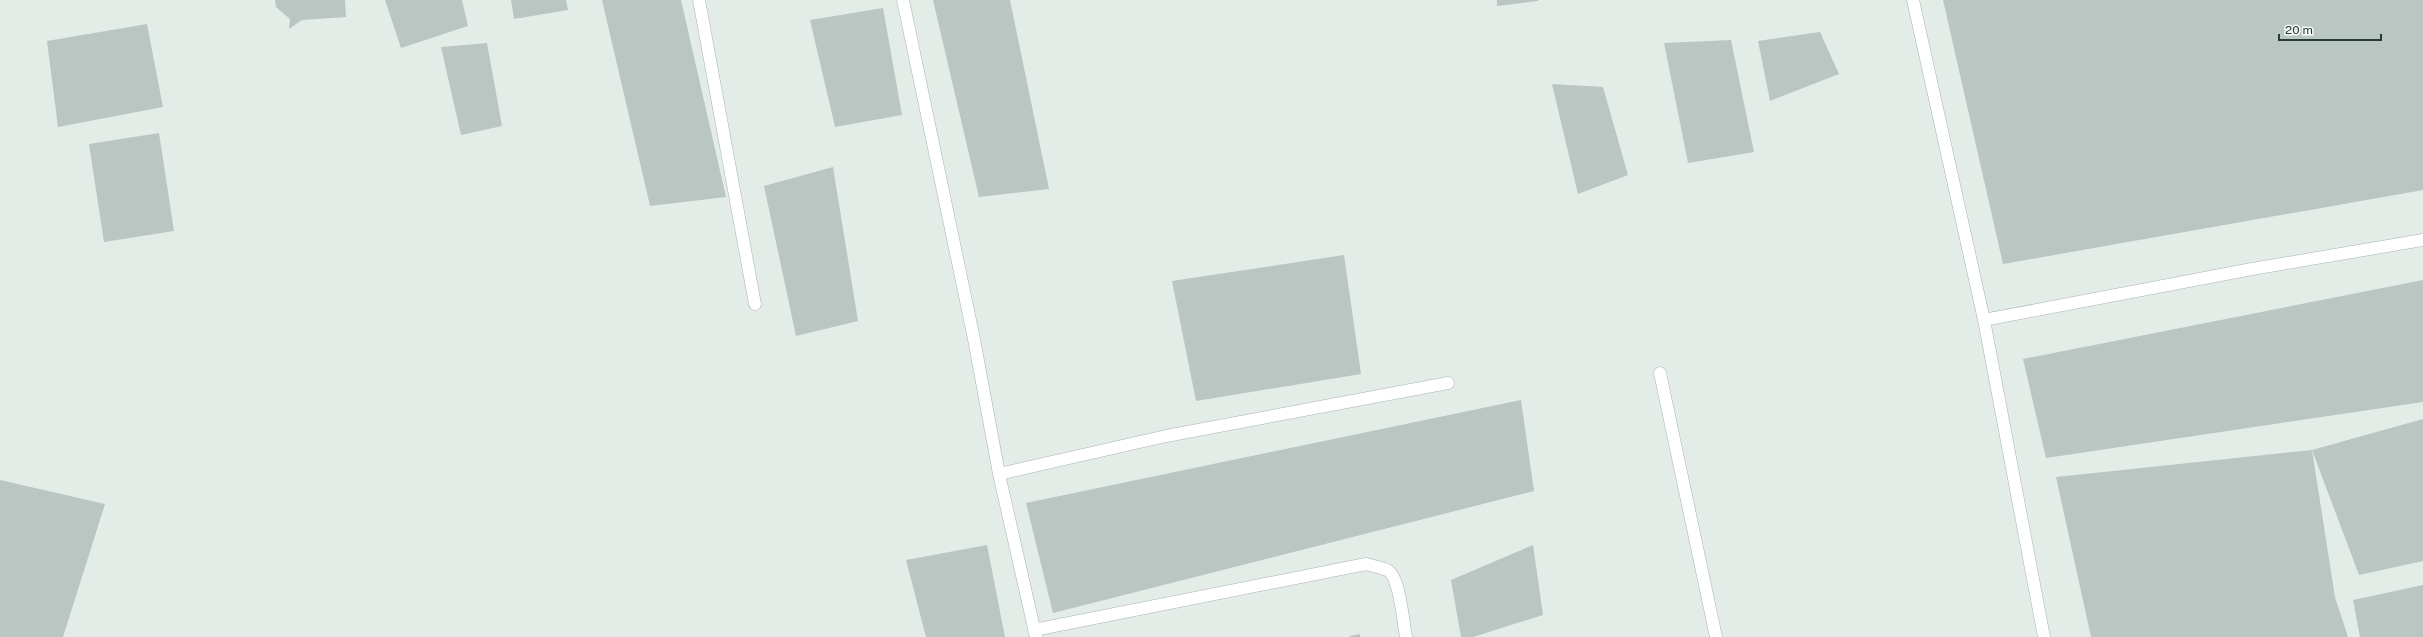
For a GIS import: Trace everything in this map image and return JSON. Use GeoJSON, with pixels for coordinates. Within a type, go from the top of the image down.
{"type":"FeatureCollection","features":[{"type":"Feature","properties":{"kind":"street"},"geometry":{"type":"LineString","coordinates":[[699,0],[755,304]]}},
{"type":"Feature","properties":{"kind":"street"},"geometry":{"type":"LineString","coordinates":[[903,0],[974,339],[999,474],[1035,633],[1366,564],[1388,570],[1393,576],[1397,584],[1406,637]]}},
{"type":"Feature","properties":{"kind":"street"},"geometry":{"type":"LineString","coordinates":[[1913,0],[1984,320],[2044,637]]}},
{"type":"Feature","properties":{"kind":"street"},"geometry":{"type":"LineString","coordinates":[[1984,320],[2252,269],[2423,240]]}},
{"type":"Feature","properties":{"kind":"street"},"geometry":{"type":"LineString","coordinates":[[1660,373],[1716,637]]}},
{"type":"Feature","properties":{"kind":"street"},"geometry":{"type":"LineString","coordinates":[[999,474],[1166,436],[1448,383]]}},
{"type":"Feature","properties":{"kind":"building"},"geometry":{"type":"Polygon","coordinates":[[[275,0],[345,0],[346,17],[302,20],[289,29],[290,19],[276,7],[275,0]]]}},
{"type":"Feature","properties":{"kind":"building"},"geometry":{"type":"Polygon","coordinates":[[[385,0],[462,0],[468,26],[401,48],[385,0]]]}},
{"type":"Feature","properties":{"kind":"building"},"geometry":{"type":"Polygon","coordinates":[[[511,0],[566,0],[568,10],[514,19],[511,0]]]}},
{"type":"Feature","properties":{"kind":"building"},"geometry":{"type":"Polygon","coordinates":[[[602,0],[681,0],[726,197],[650,206],[602,0]]]}},
{"type":"Feature","properties":{"kind":"building"},"geometry":{"type":"Polygon","coordinates":[[[933,0],[1010,0],[1049,189],[979,197],[933,0]]]}},
{"type":"Feature","properties":{"kind":"building"},"geometry":{"type":"Polygon","coordinates":[[[1497,0],[1538,0],[1538,1],[1497,6],[1497,0]]]}},
{"type":"Feature","properties":{"kind":"building"},"geometry":{"type":"Polygon","coordinates":[[[1943,0],[2423,0],[2423,190],[2003,264],[1943,0]]]}},
{"type":"Feature","properties":{"kind":"building"},"geometry":{"type":"Polygon","coordinates":[[[883,8],[902,115],[835,127],[810,20],[883,8]]]}},
{"type":"Feature","properties":{"kind":"building"},"geometry":{"type":"Polygon","coordinates":[[[147,24],[163,107],[58,127],[47,41],[147,24]]]}},
{"type":"Feature","properties":{"kind":"building"},"geometry":{"type":"Polygon","coordinates":[[[1820,32],[1839,74],[1770,101],[1758,41],[1820,32]]]}},
{"type":"Feature","properties":{"kind":"building"},"geometry":{"type":"Polygon","coordinates":[[[1731,40],[1754,152],[1688,163],[1664,43],[1731,40]]]}},
{"type":"Feature","properties":{"kind":"building"},"geometry":{"type":"Polygon","coordinates":[[[487,43],[502,126],[461,135],[441,47],[487,43]]]}},
{"type":"Feature","properties":{"kind":"building"},"geometry":{"type":"Polygon","coordinates":[[[1552,84],[1603,87],[1628,175],[1578,194],[1552,84]]]}},
{"type":"Feature","properties":{"kind":"building"},"geometry":{"type":"Polygon","coordinates":[[[159,133],[174,231],[104,242],[89,144],[159,133]]]}},
{"type":"Feature","properties":{"kind":"building"},"geometry":{"type":"Polygon","coordinates":[[[833,167],[858,321],[796,336],[764,186],[833,167]]]}},
{"type":"Feature","properties":{"kind":"building"},"geometry":{"type":"Polygon","coordinates":[[[1344,255],[1361,374],[1196,401],[1172,281],[1344,255]]]}},
{"type":"Feature","properties":{"kind":"building"},"geometry":{"type":"Polygon","coordinates":[[[2423,280],[2423,402],[2046,458],[2023,359],[2423,280]]]}},
{"type":"Feature","properties":{"kind":"building"},"geometry":{"type":"Polygon","coordinates":[[[1521,400],[1534,491],[1053,613],[1026,503],[1521,400]]]}},
{"type":"Feature","properties":{"kind":"building"},"geometry":{"type":"Polygon","coordinates":[[[2423,419],[2423,561],[2359,575],[2312,450],[2423,419]]]}},
{"type":"Feature","properties":{"kind":"building"},"geometry":{"type":"Polygon","coordinates":[[[2312,450],[2335,597],[2348,637],[2091,637],[2056,477],[2312,450]]]}},
{"type":"Feature","properties":{"kind":"building"},"geometry":{"type":"Polygon","coordinates":[[[0,480],[105,504],[63,637],[0,637],[0,480]]]}},
{"type":"Feature","properties":{"kind":"building"},"geometry":{"type":"Polygon","coordinates":[[[987,545],[1005,637],[926,637],[906,560],[987,545]]]}},
{"type":"Feature","properties":{"kind":"building"},"geometry":{"type":"Polygon","coordinates":[[[1533,545],[1543,615],[1473,637],[1461,637],[1451,580],[1533,545]]]}},
{"type":"Feature","properties":{"kind":"building"},"geometry":{"type":"Polygon","coordinates":[[[2423,585],[2423,637],[2360,637],[2353,600],[2423,585]]]}},
{"type":"Feature","properties":{"kind":"building"},"geometry":{"type":"Polygon","coordinates":[[[1360,634],[1360,637],[1350,637],[1350,636],[1360,634]]]}}]}
